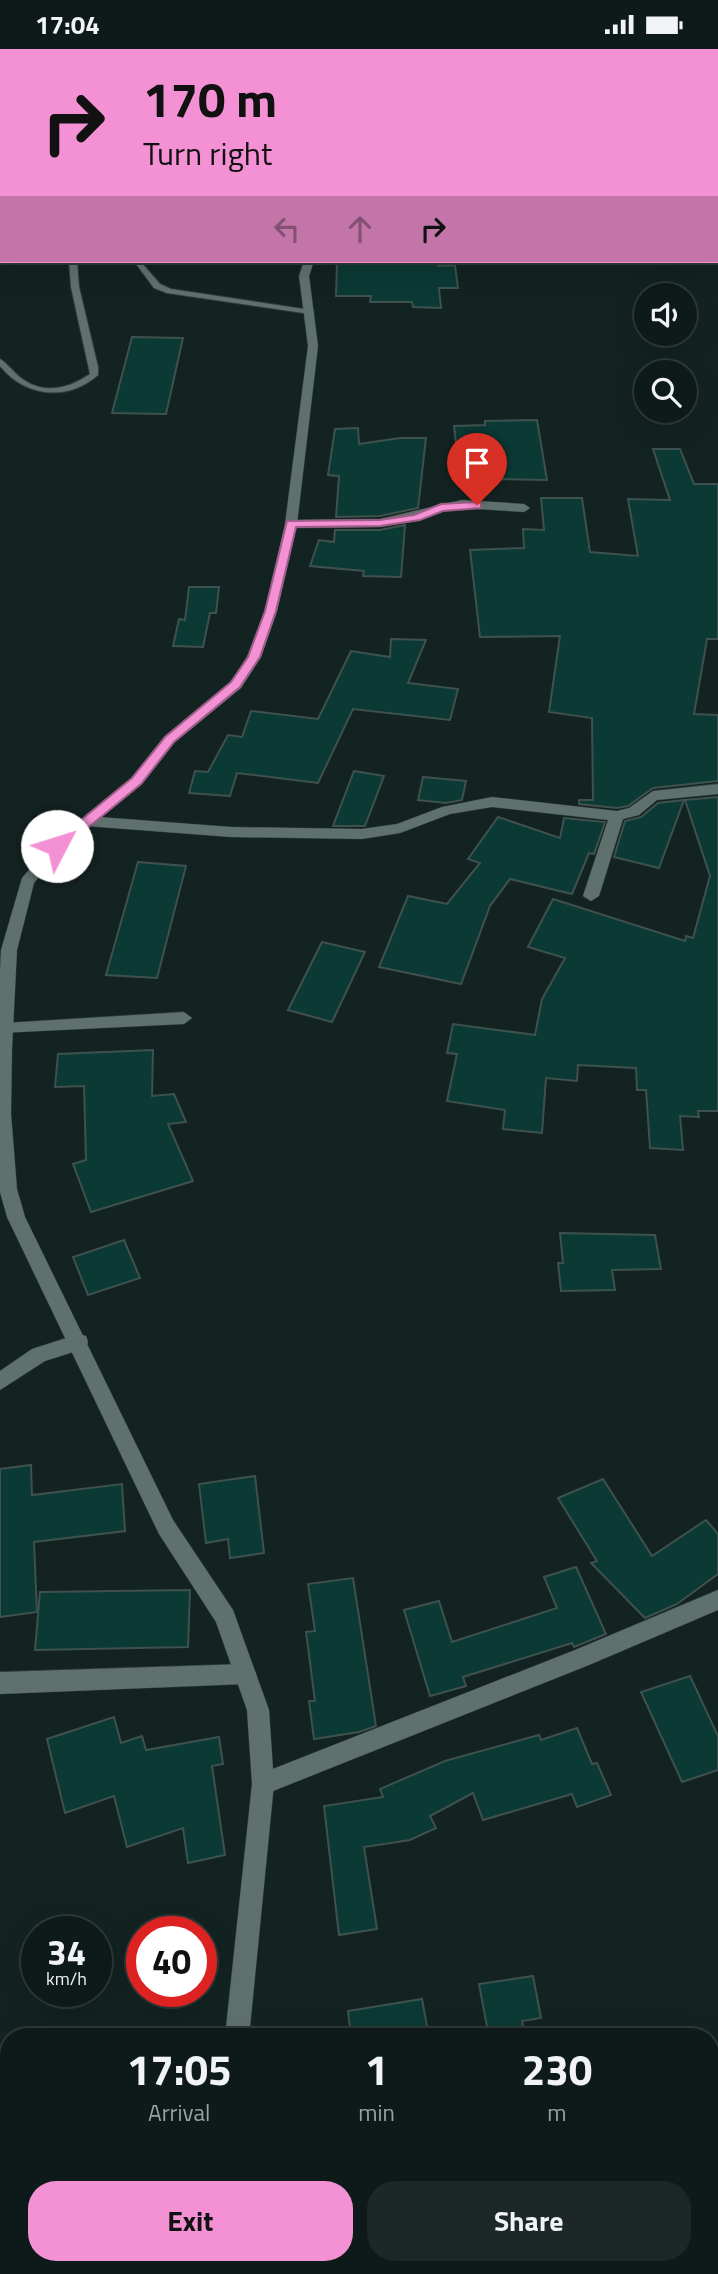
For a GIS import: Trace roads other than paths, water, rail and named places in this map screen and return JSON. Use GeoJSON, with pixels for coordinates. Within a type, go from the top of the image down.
{"type":"FeatureCollection","features":[{"type":"Feature","properties":{"kind":"street"},"geometry":{"type":"LineString","coordinates":[[238,2028],[263,1784],[258,1710],[225,1618],[166,1527],[123,1442],[79,1342],[16,1217],[8,1189],[2,1114],[5,1029],[9,950],[27,882],[57,846],[137,781],[170,739],[236,685],[254,657],[271,611],[291,523],[313,346],[304,276],[308,263]]}},
{"type":"Feature","properties":{"kind":"street"},"geometry":{"type":"LineString","coordinates":[[291,523],[380,523],[416,517],[441,507],[462,505],[524,508]]}},
{"type":"Feature","properties":{"kind":"street"},"geometry":{"type":"LineString","coordinates":[[86,821],[218,831],[362,834],[400,828],[447,810],[492,802],[617,816],[634,812],[653,796],[718,789]]}},
{"type":"Feature","properties":{"kind":"street"},"geometry":{"type":"LineString","coordinates":[[591,896],[617,816]]}},
{"type":"Feature","properties":{"kind":"street"},"geometry":{"type":"LineString","coordinates":[[5,1029],[184,1018]]}},
{"type":"Feature","properties":{"kind":"street"},"geometry":{"type":"LineString","coordinates":[[0,1382],[39,1355],[79,1342]]}},
{"type":"Feature","properties":{"kind":"street"},"geometry":{"type":"LineString","coordinates":[[263,1784],[581,1658],[718,1600]]}},
{"type":"Feature","properties":{"kind":"street"},"geometry":{"type":"LineString","coordinates":[[0,1683],[245,1674]]}},
{"type":"Feature","properties":{"kind":"lane"},"geometry":{"type":"LineString","coordinates":[[0,361],[22,385],[41,391],[70,388],[94,375],[75,287],[74,263]]}},
{"type":"Feature","properties":{"kind":"lane"},"geometry":{"type":"LineString","coordinates":[[139,263],[157,286],[170,291],[310,312]]}}]}
